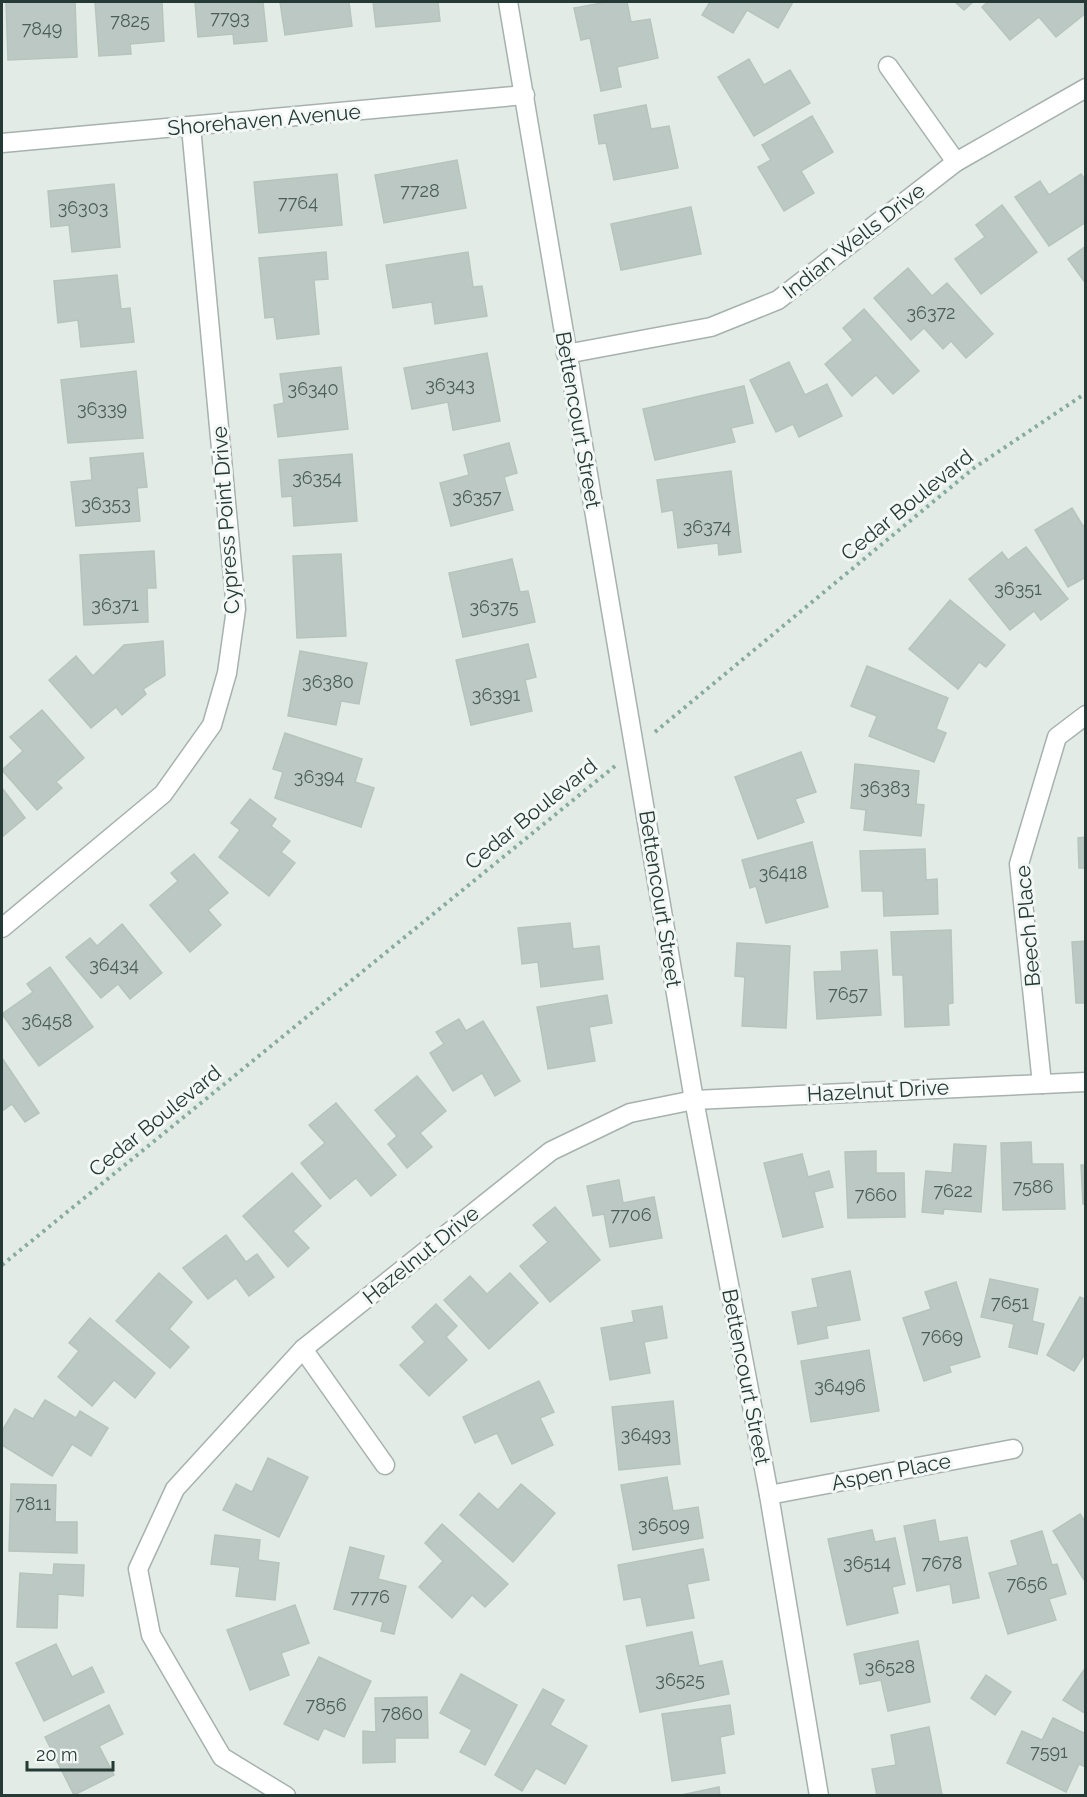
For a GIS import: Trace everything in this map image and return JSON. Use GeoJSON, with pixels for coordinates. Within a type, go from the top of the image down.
{"type":"FeatureCollection","features":[{"type":"Feature","properties":{"kind":"street","name":"Bettencourt Street"},"geometry":{"type":"LineString","coordinates":[[508,2],[694,1100],[769,1495],[819,1796]]}},
{"type":"Feature","properties":{"kind":"street"},"geometry":{"type":"LineString","coordinates":[[888,66],[956,162]]}},
{"type":"Feature","properties":{"kind":"street","name":"Indian Wells Drive"},"geometry":{"type":"LineString","coordinates":[[567,354],[711,327],[778,300],[956,162],[1086,88]]}},
{"type":"Feature","properties":{"kind":"street","name":"Shorehaven Avenue"},"geometry":{"type":"LineString","coordinates":[[2,143],[525,95]]}},
{"type":"Feature","properties":{"kind":"street","name":"Cypress Point Drive"},"geometry":{"type":"LineString","coordinates":[[2,928],[163,794],[212,724],[227,673],[236,609],[191,127]]}},
{"type":"Feature","properties":{"kind":"street","name":"Beech Place"},"geometry":{"type":"LineString","coordinates":[[1042,1083],[1019,864],[1057,737],[1086,715]]}},
{"type":"Feature","properties":{"kind":"street","name":"Hazelnut Drive"},"geometry":{"type":"LineString","coordinates":[[286,1796],[222,1757],[151,1635],[138,1569],[175,1489],[303,1349],[550,1151],[630,1113],[694,1100],[1042,1083],[1086,1083]]}},
{"type":"Feature","properties":{"kind":"street"},"geometry":{"type":"LineString","coordinates":[[303,1349],[384,1465]]}},
{"type":"Feature","properties":{"kind":"street","name":"Aspen Place"},"geometry":{"type":"LineString","coordinates":[[769,1495],[1013,1449]]}},
{"type":"Feature","properties":{"kind":"path","name":"Cedar Boulevard"},"geometry":{"type":"LineString","coordinates":[[2,1266],[636,749],[974,468],[1086,393]]}},
{"type":"Feature","properties":{"kind":"building"},"geometry":{"type":"Polygon","coordinates":[[[6,2],[75,2],[77,57],[8,60],[6,2]]]}},
{"type":"Feature","properties":{"kind":"building"},"geometry":{"type":"Polygon","coordinates":[[[95,2],[162,2],[164,41],[130,44],[131,54],[99,56],[95,2]]]}},
{"type":"Feature","properties":{"kind":"building"},"geometry":{"type":"Polygon","coordinates":[[[195,2],[263,2],[267,41],[234,44],[233,34],[198,37],[195,2]]]}},
{"type":"Feature","properties":{"kind":"building"},"geometry":{"type":"Polygon","coordinates":[[[280,2],[349,2],[352,26],[285,35],[280,2]]]}},
{"type":"Feature","properties":{"kind":"building"},"geometry":{"type":"Polygon","coordinates":[[[373,2],[438,2],[440,21],[376,27],[373,2]]]}},
{"type":"Feature","properties":{"kind":"building"},"geometry":{"type":"Polygon","coordinates":[[[607,2],[627,2],[631,22],[650,19],[658,58],[617,67],[621,87],[601,91],[590,38],[581,40],[574,8],[607,2]]]}},
{"type":"Feature","properties":{"kind":"building"},"geometry":{"type":"Polygon","coordinates":[[[710,2],[793,2],[778,28],[747,10],[733,33],[702,15],[710,2]]]}},
{"type":"Feature","properties":{"kind":"building"},"geometry":{"type":"Polygon","coordinates":[[[955,2],[973,2],[964,10],[955,2]]]}},
{"type":"Feature","properties":{"kind":"building"},"geometry":{"type":"Polygon","coordinates":[[[988,2],[1086,2],[1086,13],[1056,37],[1039,17],[1010,40],[982,7],[988,2]]]}},
{"type":"Feature","properties":{"kind":"building"},"geometry":{"type":"Polygon","coordinates":[[[749,59],[764,85],[790,70],[810,103],[754,136],[718,77],[749,59]]]}},
{"type":"Feature","properties":{"kind":"building"},"geometry":{"type":"Polygon","coordinates":[[[646,105],[651,129],[669,126],[678,168],[614,180],[606,143],[599,144],[594,115],[646,105]]]}},
{"type":"Feature","properties":{"kind":"building"},"geometry":{"type":"Polygon","coordinates":[[[812,116],[833,152],[801,171],[814,193],[784,211],[758,167],[771,160],[762,145],[812,116]]]}},
{"type":"Feature","properties":{"kind":"building"},"geometry":{"type":"Polygon","coordinates":[[[457,160],[466,208],[384,223],[375,175],[457,160]]]}},
{"type":"Feature","properties":{"kind":"building"},"geometry":{"type":"Polygon","coordinates":[[[337,174],[342,225],[259,233],[254,182],[337,174]]]}},
{"type":"Feature","properties":{"kind":"building"},"geometry":{"type":"Polygon","coordinates":[[[1081,174],[1086,181],[1086,222],[1049,246],[1015,197],[1040,181],[1049,195],[1081,174]]]}},
{"type":"Feature","properties":{"kind":"building"},"geometry":{"type":"Polygon","coordinates":[[[114,184],[120,247],[72,252],[69,225],[51,227],[48,191],[114,184]]]}},
{"type":"Feature","properties":{"kind":"building"},"geometry":{"type":"Polygon","coordinates":[[[1002,205],[1037,252],[981,294],[955,259],[985,237],[976,225],[1002,205]]]}},
{"type":"Feature","properties":{"kind":"building"},"geometry":{"type":"Polygon","coordinates":[[[691,207],[701,254],[621,270],[611,224],[691,207]]]}},
{"type":"Feature","properties":{"kind":"building"},"geometry":{"type":"Polygon","coordinates":[[[1086,246],[1086,284],[1068,259],[1086,246]]]}},
{"type":"Feature","properties":{"kind":"building"},"geometry":{"type":"Polygon","coordinates":[[[326,252],[328,279],[314,280],[319,334],[277,339],[274,317],[265,318],[259,258],[326,252]]]}},
{"type":"Feature","properties":{"kind":"building"},"geometry":{"type":"Polygon","coordinates":[[[468,252],[473,287],[482,286],[487,316],[435,324],[432,302],[393,308],[386,265],[468,252]]]}},
{"type":"Feature","properties":{"kind":"building"},"geometry":{"type":"Polygon","coordinates":[[[908,268],[932,296],[947,283],[993,334],[966,358],[951,341],[943,349],[924,328],[911,340],[874,298],[908,268]]]}},
{"type":"Feature","properties":{"kind":"building"},"geometry":{"type":"Polygon","coordinates":[[[117,275],[121,309],[130,308],[134,342],[81,347],[78,320],[58,323],[54,281],[117,275]]]}},
{"type":"Feature","properties":{"kind":"building"},"geometry":{"type":"Polygon","coordinates":[[[864,309],[919,371],[893,394],[876,375],[852,396],[825,364],[853,340],[843,328],[864,309]]]}},
{"type":"Feature","properties":{"kind":"building"},"geometry":{"type":"Polygon","coordinates":[[[487,353],[500,421],[453,430],[448,402],[412,409],[404,368],[487,353]]]}},
{"type":"Feature","properties":{"kind":"building"},"geometry":{"type":"Polygon","coordinates":[[[789,362],[805,395],[827,384],[842,416],[799,437],[793,424],[776,432],[750,380],[789,362]]]}},
{"type":"Feature","properties":{"kind":"building"},"geometry":{"type":"Polygon","coordinates":[[[341,367],[348,429],[278,437],[274,405],[284,403],[280,374],[341,367]]]}},
{"type":"Feature","properties":{"kind":"building"},"geometry":{"type":"Polygon","coordinates":[[[136,371],[143,438],[68,443],[61,380],[136,371]]]}},
{"type":"Feature","properties":{"kind":"building"},"geometry":{"type":"Polygon","coordinates":[[[744,386],[753,423],[731,428],[735,442],[655,460],[643,409],[744,386]]]}},
{"type":"Feature","properties":{"kind":"building"},"geometry":{"type":"Polygon","coordinates":[[[509,443],[517,473],[504,477],[513,510],[451,526],[440,483],[469,475],[464,455],[509,443]]]}},
{"type":"Feature","properties":{"kind":"building"},"geometry":{"type":"Polygon","coordinates":[[[143,453],[147,487],[137,488],[140,521],[76,526],[71,482],[92,480],[90,458],[143,453]]]}},
{"type":"Feature","properties":{"kind":"building"},"geometry":{"type":"Polygon","coordinates":[[[352,454],[357,521],[294,526],[292,496],[282,497],[279,460],[352,454]]]}},
{"type":"Feature","properties":{"kind":"building"},"geometry":{"type":"Polygon","coordinates":[[[731,471],[741,552],[719,555],[718,543],[678,548],[673,510],[662,512],[657,480],[731,471]]]}},
{"type":"Feature","properties":{"kind":"building"},"geometry":{"type":"Polygon","coordinates":[[[1072,508],[1083,526],[1086,525],[1086,577],[1068,587],[1035,530],[1072,508]]]}},
{"type":"Feature","properties":{"kind":"building"},"geometry":{"type":"Polygon","coordinates":[[[1026,547],[1068,599],[1041,620],[1034,611],[1010,630],[969,579],[1002,552],[1008,560],[1026,547]]]}},
{"type":"Feature","properties":{"kind":"building"},"geometry":{"type":"Polygon","coordinates":[[[154,551],[156,588],[147,588],[148,622],[84,625],[80,555],[154,551]]]}},
{"type":"Feature","properties":{"kind":"building"},"geometry":{"type":"Polygon","coordinates":[[[341,554],[346,636],[297,638],[293,556],[341,554]]]}},
{"type":"Feature","properties":{"kind":"building"},"geometry":{"type":"Polygon","coordinates":[[[512,559],[520,592],[528,591],[535,622],[463,637],[449,573],[512,559]]]}},
{"type":"Feature","properties":{"kind":"building"},"geometry":{"type":"Polygon","coordinates":[[[950,600],[1005,645],[986,667],[979,662],[958,689],[909,649],[950,600]]]}},
{"type":"Feature","properties":{"kind":"building"},"geometry":{"type":"Polygon","coordinates":[[[163,641],[165,675],[143,689],[146,694],[122,715],[116,707],[91,728],[49,680],[76,656],[93,676],[124,645],[163,641]]]}},
{"type":"Feature","properties":{"kind":"building"},"geometry":{"type":"Polygon","coordinates":[[[528,644],[536,677],[525,680],[532,711],[471,725],[456,660],[528,644]]]}},
{"type":"Feature","properties":{"kind":"building"},"geometry":{"type":"Polygon","coordinates":[[[300,651],[367,663],[359,704],[341,701],[336,725],[288,716],[300,651]]]}},
{"type":"Feature","properties":{"kind":"building"},"geometry":{"type":"Polygon","coordinates":[[[867,666],[948,698],[936,729],[946,733],[934,762],[869,736],[877,716],[851,706],[867,666]]]}},
{"type":"Feature","properties":{"kind":"building"},"geometry":{"type":"Polygon","coordinates":[[[42,710],[84,758],[56,782],[62,788],[37,810],[2,770],[23,751],[10,737],[42,710]]]}},
{"type":"Feature","properties":{"kind":"building"},"geometry":{"type":"Polygon","coordinates":[[[285,733],[362,759],[355,782],[374,788],[361,827],[275,798],[283,772],[273,769],[285,733]]]}},
{"type":"Feature","properties":{"kind":"building"},"geometry":{"type":"Polygon","coordinates":[[[801,752],[816,792],[795,799],[804,822],[758,839],[735,777],[801,752]]]}},
{"type":"Feature","properties":{"kind":"building"},"geometry":{"type":"Polygon","coordinates":[[[855,764],[919,771],[916,804],[924,805],[921,836],[864,830],[866,810],[851,808],[855,764]]]}},
{"type":"Feature","properties":{"kind":"building"},"geometry":{"type":"Polygon","coordinates":[[[2,788],[25,818],[2,837],[2,788]]]}},
{"type":"Feature","properties":{"kind":"building"},"geometry":{"type":"Polygon","coordinates":[[[250,799],[276,819],[271,826],[290,841],[281,852],[295,863],[269,896],[219,857],[240,830],[231,823],[250,799]]]}},
{"type":"Feature","properties":{"kind":"building"},"geometry":{"type":"Polygon","coordinates":[[[1086,837],[1086,868],[1079,868],[1078,838],[1086,837]]]}},
{"type":"Feature","properties":{"kind":"building"},"geometry":{"type":"Polygon","coordinates":[[[812,842],[828,907],[766,923],[756,886],[750,888],[742,860],[812,842]]]}},
{"type":"Feature","properties":{"kind":"building"},"geometry":{"type":"Polygon","coordinates":[[[925,849],[926,880],[937,879],[938,914],[884,916],[883,891],[862,891],[860,851],[925,849]]]}},
{"type":"Feature","properties":{"kind":"building"},"geometry":{"type":"Polygon","coordinates":[[[194,854],[228,893],[208,910],[221,925],[190,952],[150,905],[178,881],[171,873],[194,854]]]}},
{"type":"Feature","properties":{"kind":"building"},"geometry":{"type":"Polygon","coordinates":[[[570,923],[573,949],[599,946],[603,979],[541,987],[538,962],[522,964],[518,928],[570,923]]]}},
{"type":"Feature","properties":{"kind":"building"},"geometry":{"type":"Polygon","coordinates":[[[122,924],[162,973],[130,999],[118,984],[101,998],[66,957],[90,938],[97,946],[122,924]]]}},
{"type":"Feature","properties":{"kind":"building"},"geometry":{"type":"Polygon","coordinates":[[[951,930],[953,1003],[948,1004],[949,1025],[905,1027],[903,975],[893,975],[891,932],[951,930]]]}},
{"type":"Feature","properties":{"kind":"building"},"geometry":{"type":"Polygon","coordinates":[[[1086,941],[1086,1003],[1076,1003],[1072,942],[1086,941]]]}},
{"type":"Feature","properties":{"kind":"building"},"geometry":{"type":"Polygon","coordinates":[[[737,943],[790,946],[786,1028],[742,1026],[745,977],[735,976],[737,943]]]}},
{"type":"Feature","properties":{"kind":"building"},"geometry":{"type":"Polygon","coordinates":[[[877,950],[881,1015],[817,1019],[814,972],[842,971],[841,952],[877,950]]]}},
{"type":"Feature","properties":{"kind":"building"},"geometry":{"type":"Polygon","coordinates":[[[50,967],[93,1027],[39,1066],[2,1014],[33,992],[27,984],[50,967]]]}},
{"type":"Feature","properties":{"kind":"building"},"geometry":{"type":"Polygon","coordinates":[[[607,995],[612,1023],[589,1027],[595,1061],[548,1069],[537,1007],[607,995]]]}},
{"type":"Feature","properties":{"kind":"building"},"geometry":{"type":"Polygon","coordinates":[[[459,1019],[466,1031],[483,1021],[520,1081],[495,1096],[482,1073],[453,1091],[430,1053],[444,1044],[436,1032],[459,1019]]]}},
{"type":"Feature","properties":{"kind":"building"},"geometry":{"type":"Polygon","coordinates":[[[2,1058],[39,1113],[25,1122],[12,1104],[2,1111],[2,1058]]]}},
{"type":"Feature","properties":{"kind":"building"},"geometry":{"type":"Polygon","coordinates":[[[417,1076],[446,1111],[420,1133],[432,1147],[407,1168],[388,1144],[397,1136],[375,1110],[417,1076]]]}},
{"type":"Feature","properties":{"kind":"building"},"geometry":{"type":"Polygon","coordinates":[[[336,1103],[396,1175],[371,1196],[356,1178],[330,1199],[301,1163],[325,1143],[309,1125],[336,1103]]]}},
{"type":"Feature","properties":{"kind":"building"},"geometry":{"type":"Polygon","coordinates":[[[1031,1142],[1032,1164],[1063,1164],[1065,1209],[1003,1210],[1001,1143],[1031,1142]]]}},
{"type":"Feature","properties":{"kind":"building"},"geometry":{"type":"Polygon","coordinates":[[[954,1144],[986,1146],[981,1212],[944,1209],[943,1214],[922,1212],[926,1171],[952,1173],[954,1144]]]}},
{"type":"Feature","properties":{"kind":"building"},"geometry":{"type":"Polygon","coordinates":[[[876,1151],[876,1173],[904,1173],[905,1217],[848,1218],[845,1152],[876,1151]]]}},
{"type":"Feature","properties":{"kind":"building"},"geometry":{"type":"Polygon","coordinates":[[[802,1154],[808,1177],[829,1171],[833,1187],[814,1192],[823,1227],[783,1237],[764,1163],[802,1154]]]}},
{"type":"Feature","properties":{"kind":"building"},"geometry":{"type":"Polygon","coordinates":[[[1081,1165],[1086,1165],[1086,1204],[1083,1204],[1081,1165]]]}},
{"type":"Feature","properties":{"kind":"building"},"geometry":{"type":"Polygon","coordinates":[[[292,1173],[321,1206],[293,1231],[309,1248],[288,1267],[243,1216],[292,1173]]]}},
{"type":"Feature","properties":{"kind":"building"},"geometry":{"type":"Polygon","coordinates":[[[619,1180],[623,1203],[654,1197],[662,1238],[610,1247],[604,1214],[593,1216],[587,1186],[619,1180]]]}},
{"type":"Feature","properties":{"kind":"building"},"geometry":{"type":"Polygon","coordinates":[[[555,1207],[600,1260],[550,1302],[520,1266],[548,1242],[533,1225],[555,1207]]]}},
{"type":"Feature","properties":{"kind":"building"},"geometry":{"type":"Polygon","coordinates":[[[226,1235],[246,1262],[257,1254],[274,1277],[249,1296],[236,1278],[208,1299],[183,1268],[226,1235]]]}},
{"type":"Feature","properties":{"kind":"building"},"geometry":{"type":"Polygon","coordinates":[[[850,1271],[860,1320],[826,1326],[828,1338],[798,1344],[792,1312],[818,1307],[812,1279],[850,1271]]]}},
{"type":"Feature","properties":{"kind":"building"},"geometry":{"type":"Polygon","coordinates":[[[159,1273],[192,1302],[169,1329],[189,1347],[170,1368],[116,1321],[159,1273]]]}},
{"type":"Feature","properties":{"kind":"building"},"geometry":{"type":"Polygon","coordinates":[[[510,1273],[538,1303],[489,1349],[444,1300],[470,1276],[487,1294],[510,1273]]]}},
{"type":"Feature","properties":{"kind":"building"},"geometry":{"type":"Polygon","coordinates":[[[990,1279],[1038,1289],[1032,1321],[1044,1324],[1037,1354],[1009,1347],[1014,1324],[981,1317],[990,1279]]]}},
{"type":"Feature","properties":{"kind":"building"},"geometry":{"type":"Polygon","coordinates":[[[956,1282],[980,1357],[949,1366],[951,1372],[924,1381],[903,1318],[931,1309],[925,1292],[956,1282]]]}},
{"type":"Feature","properties":{"kind":"building"},"geometry":{"type":"Polygon","coordinates":[[[1080,1297],[1086,1300],[1086,1352],[1074,1371],[1047,1355],[1080,1297]]]}},
{"type":"Feature","properties":{"kind":"building"},"geometry":{"type":"Polygon","coordinates":[[[436,1304],[457,1326],[446,1337],[467,1360],[429,1396],[400,1365],[425,1342],[412,1327],[436,1304]]]}},
{"type":"Feature","properties":{"kind":"building"},"geometry":{"type":"Polygon","coordinates":[[[662,1306],[667,1338],[644,1342],[650,1373],[610,1380],[601,1328],[634,1322],[632,1311],[662,1306]]]}},
{"type":"Feature","properties":{"kind":"building"},"geometry":{"type":"Polygon","coordinates":[[[90,1318],[155,1373],[135,1398],[114,1380],[92,1406],[58,1377],[79,1351],[69,1343],[90,1318]]]}},
{"type":"Feature","properties":{"kind":"building"},"geometry":{"type":"Polygon","coordinates":[[[869,1350],[879,1411],[811,1422],[801,1361],[869,1350]]]}},
{"type":"Feature","properties":{"kind":"building"},"geometry":{"type":"Polygon","coordinates":[[[539,1381],[554,1412],[540,1418],[553,1445],[512,1464],[497,1433],[475,1443],[463,1417],[539,1381]]]}},
{"type":"Feature","properties":{"kind":"building"},"geometry":{"type":"Polygon","coordinates":[[[45,1400],[76,1418],[80,1411],[108,1428],[91,1456],[72,1444],[52,1476],[2,1445],[2,1431],[15,1409],[33,1419],[45,1400]]]}},
{"type":"Feature","properties":{"kind":"building"},"geometry":{"type":"Polygon","coordinates":[[[673,1401],[680,1464],[619,1470],[612,1407],[673,1401]]]}},
{"type":"Feature","properties":{"kind":"building"},"geometry":{"type":"Polygon","coordinates":[[[268,1458],[308,1477],[279,1537],[223,1510],[236,1484],[252,1492],[268,1458]]]}},
{"type":"Feature","properties":{"kind":"building"},"geometry":{"type":"Polygon","coordinates":[[[667,1477],[673,1511],[698,1507],[703,1538],[633,1550],[621,1485],[667,1477]]]}},
{"type":"Feature","properties":{"kind":"building"},"geometry":{"type":"Polygon","coordinates":[[[11,1484],[56,1485],[55,1522],[77,1522],[77,1553],[9,1551],[11,1484]]]}},
{"type":"Feature","properties":{"kind":"building"},"geometry":{"type":"Polygon","coordinates":[[[521,1484],[555,1513],[513,1562],[460,1515],[479,1493],[498,1510],[521,1484]]]}},
{"type":"Feature","properties":{"kind":"building"},"geometry":{"type":"Polygon","coordinates":[[[1080,1514],[1086,1523],[1086,1583],[1053,1531],[1080,1514]]]}},
{"type":"Feature","properties":{"kind":"building"},"geometry":{"type":"Polygon","coordinates":[[[935,1520],[939,1542],[967,1537],[979,1598],[953,1603],[950,1584],[917,1591],[904,1526],[935,1520]]]}},
{"type":"Feature","properties":{"kind":"building"},"geometry":{"type":"Polygon","coordinates":[[[442,1524],[508,1584],[485,1607],[472,1595],[452,1618],[419,1587],[443,1561],[425,1543],[442,1524]]]}},
{"type":"Feature","properties":{"kind":"building"},"geometry":{"type":"Polygon","coordinates":[[[872,1530],[875,1542],[895,1538],[905,1584],[892,1587],[898,1613],[847,1625],[828,1539],[872,1530]]]}},
{"type":"Feature","properties":{"kind":"building"},"geometry":{"type":"Polygon","coordinates":[[[1042,1531],[1052,1565],[1057,1564],[1066,1594],[1049,1599],[1056,1620],[1008,1634],[989,1573],[1018,1565],[1011,1541],[1042,1531]]]}},
{"type":"Feature","properties":{"kind":"building"},"geometry":{"type":"Polygon","coordinates":[[[215,1535],[260,1540],[258,1560],[279,1563],[275,1600],[236,1596],[240,1567],[211,1564],[215,1535]]]}},
{"type":"Feature","properties":{"kind":"building"},"geometry":{"type":"Polygon","coordinates":[[[350,1547],[384,1556],[378,1579],[406,1586],[394,1634],[381,1631],[383,1622],[334,1609],[350,1547]]]}},
{"type":"Feature","properties":{"kind":"building"},"geometry":{"type":"Polygon","coordinates":[[[703,1549],[709,1580],[687,1584],[694,1618],[647,1626],[641,1597],[624,1600],[618,1565],[703,1549]]]}},
{"type":"Feature","properties":{"kind":"building"},"geometry":{"type":"Polygon","coordinates":[[[54,1564],[84,1565],[83,1596],[58,1594],[57,1628],[17,1627],[20,1573],[53,1575],[54,1564]]]}},
{"type":"Feature","properties":{"kind":"building"},"geometry":{"type":"Polygon","coordinates":[[[295,1605],[309,1643],[281,1653],[289,1675],[250,1690],[227,1630],[295,1605]]]}},
{"type":"Feature","properties":{"kind":"building"},"geometry":{"type":"Polygon","coordinates":[[[692,1632],[699,1666],[722,1661],[729,1694],[640,1712],[626,1646],[692,1632]]]}},
{"type":"Feature","properties":{"kind":"building"},"geometry":{"type":"Polygon","coordinates":[[[918,1641],[930,1702],[888,1711],[881,1680],[860,1684],[854,1654],[918,1641]]]}},
{"type":"Feature","properties":{"kind":"building"},"geometry":{"type":"Polygon","coordinates":[[[56,1644],[72,1677],[92,1667],[104,1692],[44,1721],[16,1663],[56,1644]]]}},
{"type":"Feature","properties":{"kind":"building"},"geometry":{"type":"Polygon","coordinates":[[[319,1657],[371,1681],[344,1737],[324,1728],[318,1740],[284,1724],[319,1657]]]}},
{"type":"Feature","properties":{"kind":"building"},"geometry":{"type":"Polygon","coordinates":[[[1086,1667],[1086,1714],[1063,1700],[1086,1667]]]}},
{"type":"Feature","properties":{"kind":"building"},"geometry":{"type":"Polygon","coordinates":[[[461,1674],[517,1705],[485,1765],[460,1752],[472,1730],[440,1713],[461,1674]]]}},
{"type":"Feature","properties":{"kind":"building"},"geometry":{"type":"Polygon","coordinates":[[[986,1675],[1011,1692],[995,1715],[971,1698],[986,1675]]]}},
{"type":"Feature","properties":{"kind":"building"},"geometry":{"type":"Polygon","coordinates":[[[543,1689],[564,1700],[550,1725],[587,1746],[565,1784],[536,1768],[522,1791],[495,1775],[543,1689]]]}},
{"type":"Feature","properties":{"kind":"building"},"geometry":{"type":"Polygon","coordinates":[[[427,1697],[428,1738],[395,1738],[395,1762],[363,1763],[363,1731],[376,1732],[375,1698],[427,1697]]]}},
{"type":"Feature","properties":{"kind":"building"},"geometry":{"type":"Polygon","coordinates":[[[109,1705],[123,1734],[99,1746],[114,1775],[74,1795],[45,1737],[109,1705]]]}},
{"type":"Feature","properties":{"kind":"building"},"geometry":{"type":"Polygon","coordinates":[[[730,1705],[734,1734],[720,1737],[725,1773],[672,1781],[662,1714],[730,1705]]]}},
{"type":"Feature","properties":{"kind":"building"},"geometry":{"type":"Polygon","coordinates":[[[1053,1718],[1086,1734],[1086,1767],[1079,1764],[1066,1792],[1007,1763],[1022,1731],[1042,1740],[1053,1718]]]}},
{"type":"Feature","properties":{"kind":"building"},"geometry":{"type":"Polygon","coordinates":[[[929,1727],[942,1795],[877,1796],[872,1769],[896,1765],[891,1735],[929,1727]]]}},
{"type":"Feature","properties":{"kind":"building"},"geometry":{"type":"Polygon","coordinates":[[[719,1787],[720,1796],[677,1796],[719,1787]]]}}]}
